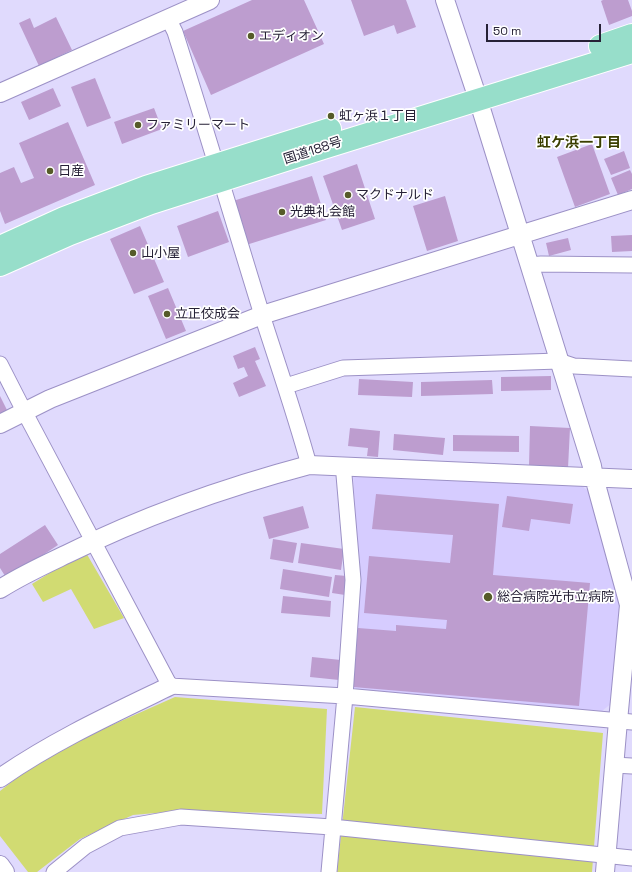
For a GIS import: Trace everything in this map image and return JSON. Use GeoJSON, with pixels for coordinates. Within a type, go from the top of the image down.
{"type":"FeatureCollection","features":[{"type":"Feature","properties":{"kind":"highway","name":"国道188号"},"geometry":{"type":"LineString","coordinates":[[0,247],[64,218],[146,188],[219,173],[476,92],[632,36]]}},
{"type":"Feature","properties":{"kind":"highway","name":"国道188号"},"geometry":{"type":"LineString","coordinates":[[476,92],[632,52]]}},
{"type":"Feature","properties":{"kind":"highway","name":"国道188号"},"geometry":{"type":"LineString","coordinates":[[0,265],[70,234],[152,203],[219,173]]}},
{"type":"Feature","properties":{"kind":"street"},"geometry":{"type":"LineString","coordinates":[[0,93],[210,0]]}},
{"type":"Feature","properties":{"kind":"street"},"geometry":{"type":"LineString","coordinates":[[445,0],[476,92],[592,466],[631,605],[625,722],[614,765],[605,863]]}},
{"type":"Feature","properties":{"kind":"street"},"geometry":{"type":"LineString","coordinates":[[168,18],[175,32],[262,315],[286,386],[309,465]]}},
{"type":"Feature","properties":{"kind":"street"},"geometry":{"type":"LineString","coordinates":[[0,424],[50,398],[262,315],[632,200]]}},
{"type":"Feature","properties":{"kind":"street"},"geometry":{"type":"LineString","coordinates":[[529,265],[632,265]]}},
{"type":"Feature","properties":{"kind":"street"},"geometry":{"type":"LineString","coordinates":[[286,386],[343,368],[559,361],[574,366],[632,369]]}},
{"type":"Feature","properties":{"kind":"street"},"geometry":{"type":"LineString","coordinates":[[0,364],[170,686]]}},
{"type":"Feature","properties":{"kind":"street"},"geometry":{"type":"LineString","coordinates":[[0,589],[16,579],[93,541],[172,508],[271,475],[309,465],[632,479]]}},
{"type":"Feature","properties":{"kind":"street"},"geometry":{"type":"LineString","coordinates":[[329,872],[345,696],[353,580],[344,475],[345,466]]}},
{"type":"Feature","properties":{"kind":"street"},"geometry":{"type":"LineString","coordinates":[[0,778],[27,759],[60,740],[170,686],[345,696],[625,722]]}},
{"type":"Feature","properties":{"kind":"street"},"geometry":{"type":"LineString","coordinates":[[614,765],[632,766]]}},
{"type":"Feature","properties":{"kind":"street"},"geometry":{"type":"LineString","coordinates":[[54,872],[86,846],[120,828],[181,817],[332,828],[605,863],[632,858]]}},
{"type":"Feature","properties":{"kind":"street"},"geometry":{"type":"LineString","coordinates":[[0,865],[6,872]]}},
{"type":"Feature","properties":{"kind":"shaded area","name":"総合病院光市立病院"},"geometry":{"type":"Polygon","coordinates":[[[353,473],[579,484],[591,493],[621,607],[612,703],[602,711],[351,690],[359,588],[353,473]]]}},
{"type":"Feature","properties":{"kind":"green space"},"geometry":{"type":"Polygon","coordinates":[[[85,551],[124,618],[94,629],[71,589],[43,602],[32,584],[85,551]]]}},
{"type":"Feature","properties":{"kind":"green space"},"geometry":{"type":"Polygon","coordinates":[[[175,697],[327,709],[322,814],[179,811],[133,815],[80,839],[37,872],[28,872],[0,836],[0,791],[23,773],[67,745],[175,697]]]}},
{"type":"Feature","properties":{"kind":"green space"},"geometry":{"type":"Polygon","coordinates":[[[355,707],[603,733],[592,872],[337,872],[355,707]]]}},
{"type":"Feature","properties":{"kind":"building"},"geometry":{"type":"Polygon","coordinates":[[[252,0],[304,0],[324,44],[211,95],[183,31],[252,0]]]}},
{"type":"Feature","properties":{"kind":"building"},"geometry":{"type":"Polygon","coordinates":[[[351,0],[406,0],[416,27],[397,34],[394,25],[364,36],[351,0]]]}},
{"type":"Feature","properties":{"kind":"building"},"geometry":{"type":"Polygon","coordinates":[[[628,0],[632,11],[632,16],[609,25],[601,1],[628,0]]]}},
{"type":"Feature","properties":{"kind":"building"},"geometry":{"type":"Polygon","coordinates":[[[56,17],[72,50],[39,66],[19,23],[30,18],[34,28],[56,17]]]}},
{"type":"Feature","properties":{"kind":"building"},"geometry":{"type":"Polygon","coordinates":[[[95,78],[111,118],[87,127],[71,87],[95,78]]]}},
{"type":"Feature","properties":{"kind":"building"},"geometry":{"type":"Polygon","coordinates":[[[53,88],[61,106],[29,120],[21,102],[53,88]]]}},
{"type":"Feature","properties":{"kind":"building"},"geometry":{"type":"Polygon","coordinates":[[[154,108],[162,129],[122,144],[114,122],[154,108]]]}},
{"type":"Feature","properties":{"kind":"building"},"geometry":{"type":"Polygon","coordinates":[[[68,122],[95,185],[5,224],[0,211],[0,173],[14,167],[21,183],[34,178],[19,143],[68,122]]]}},
{"type":"Feature","properties":{"kind":"building"},"geometry":{"type":"Polygon","coordinates":[[[592,144],[610,194],[575,207],[557,157],[592,144]]]}},
{"type":"Feature","properties":{"kind":"building"},"geometry":{"type":"Polygon","coordinates":[[[624,151],[630,168],[611,175],[604,159],[624,151]]]}},
{"type":"Feature","properties":{"kind":"building"},"geometry":{"type":"Polygon","coordinates":[[[357,164],[375,219],[342,230],[323,176],[357,164]]]}},
{"type":"Feature","properties":{"kind":"building"},"geometry":{"type":"Polygon","coordinates":[[[630,170],[632,174],[632,189],[618,195],[611,178],[630,170]]]}},
{"type":"Feature","properties":{"kind":"building"},"geometry":{"type":"Polygon","coordinates":[[[312,176],[326,220],[246,245],[233,201],[312,176]]]}},
{"type":"Feature","properties":{"kind":"building"},"geometry":{"type":"Polygon","coordinates":[[[445,196],[458,241],[427,251],[413,206],[445,196]]]}},
{"type":"Feature","properties":{"kind":"building"},"geometry":{"type":"Polygon","coordinates":[[[218,211],[229,242],[188,257],[177,226],[218,211]]]}},
{"type":"Feature","properties":{"kind":"building"},"geometry":{"type":"Polygon","coordinates":[[[140,226],[164,282],[134,294],[110,239],[140,226]]]}},
{"type":"Feature","properties":{"kind":"building"},"geometry":{"type":"Polygon","coordinates":[[[632,235],[632,251],[612,252],[611,236],[632,235]]]}},
{"type":"Feature","properties":{"kind":"building"},"geometry":{"type":"Polygon","coordinates":[[[568,238],[571,250],[549,256],[546,243],[568,238]]]}},
{"type":"Feature","properties":{"kind":"building","name":"立正佼成会"},"geometry":{"type":"Polygon","coordinates":[[[168,288],[186,331],[166,339],[148,296],[168,288]]]}},
{"type":"Feature","properties":{"kind":"building"},"geometry":{"type":"Polygon","coordinates":[[[255,347],[260,359],[255,361],[266,386],[239,397],[233,383],[248,376],[244,367],[238,369],[233,356],[255,347]]]}},
{"type":"Feature","properties":{"kind":"building"},"geometry":{"type":"Polygon","coordinates":[[[551,376],[551,390],[501,391],[501,377],[551,376]]]}},
{"type":"Feature","properties":{"kind":"building"},"geometry":{"type":"Polygon","coordinates":[[[359,379],[413,382],[412,397],[358,395],[359,379]]]}},
{"type":"Feature","properties":{"kind":"building"},"geometry":{"type":"Polygon","coordinates":[[[492,380],[493,394],[421,396],[421,382],[492,380]]]}},
{"type":"Feature","properties":{"kind":"building"},"geometry":{"type":"Polygon","coordinates":[[[0,396],[8,412],[0,416],[0,396]]]}},
{"type":"Feature","properties":{"kind":"building"},"geometry":{"type":"Polygon","coordinates":[[[530,426],[570,428],[568,468],[529,466],[530,426]]]}},
{"type":"Feature","properties":{"kind":"building"},"geometry":{"type":"Polygon","coordinates":[[[350,428],[380,431],[378,457],[367,456],[368,448],[348,446],[350,428]]]}},
{"type":"Feature","properties":{"kind":"building"},"geometry":{"type":"Polygon","coordinates":[[[394,434],[445,438],[443,455],[393,450],[394,434]]]}},
{"type":"Feature","properties":{"kind":"building"},"geometry":{"type":"Polygon","coordinates":[[[453,435],[519,436],[519,452],[453,451],[453,435]]]}},
{"type":"Feature","properties":{"kind":"building"},"geometry":{"type":"Polygon","coordinates":[[[376,494],[499,504],[493,575],[590,583],[579,706],[353,687],[358,628],[396,631],[396,625],[446,629],[447,620],[364,613],[369,556],[450,563],[453,535],[372,529],[376,494]]]}},
{"type":"Feature","properties":{"kind":"building"},"geometry":{"type":"Polygon","coordinates":[[[507,496],[573,504],[570,524],[531,519],[529,531],[502,527],[507,496]]]}},
{"type":"Feature","properties":{"kind":"building"},"geometry":{"type":"Polygon","coordinates":[[[303,506],[309,528],[269,539],[263,517],[303,506]]]}},
{"type":"Feature","properties":{"kind":"building"},"geometry":{"type":"Polygon","coordinates":[[[45,525],[58,545],[7,579],[0,568],[0,554],[45,525]]]}},
{"type":"Feature","properties":{"kind":"building"},"geometry":{"type":"Polygon","coordinates":[[[273,539],[297,543],[293,563],[270,559],[273,539]]]}},
{"type":"Feature","properties":{"kind":"building"},"geometry":{"type":"Polygon","coordinates":[[[301,543],[344,549],[341,570],[298,563],[301,543]]]}},
{"type":"Feature","properties":{"kind":"building"},"geometry":{"type":"Polygon","coordinates":[[[283,569],[332,577],[329,597],[280,589],[283,569]]]}},
{"type":"Feature","properties":{"kind":"building"},"geometry":{"type":"Polygon","coordinates":[[[335,575],[347,576],[345,595],[332,593],[335,575]]]}},
{"type":"Feature","properties":{"kind":"building"},"geometry":{"type":"Polygon","coordinates":[[[283,596],[331,601],[330,617],[281,613],[283,596]]]}},
{"type":"Feature","properties":{"kind":"building"},"geometry":{"type":"Polygon","coordinates":[[[312,657],[341,660],[339,680],[310,677],[312,657]]]}},
{"type":"Feature","properties":{"kind":"place","name":"エディオン"},"geometry":{"type":"Point","coordinates":[251,36]}},
{"type":"Feature","properties":{"kind":"place","name":"虹ヶ浜１丁目"},"geometry":{"type":"Point","coordinates":[331,116]}},
{"type":"Feature","properties":{"kind":"place","name":"ファミリーマート"},"geometry":{"type":"Point","coordinates":[138,125]}},
{"type":"Feature","properties":{"kind":"place","name":"日産"},"geometry":{"type":"Point","coordinates":[50,171]}},
{"type":"Feature","properties":{"kind":"place","name":"マクドナルド"},"geometry":{"type":"Point","coordinates":[348,195]}},
{"type":"Feature","properties":{"kind":"place","name":"光典礼会館"},"geometry":{"type":"Point","coordinates":[282,212]}},
{"type":"Feature","properties":{"kind":"place","name":"山小屋"},"geometry":{"type":"Point","coordinates":[133,253]}},
{"type":"Feature","properties":{"kind":"place","name":"立正佼成会"},"geometry":{"type":"Point","coordinates":[167,314]}},
{"type":"Feature","properties":{"kind":"place","name":"総合病院光市立病院"},"geometry":{"type":"Point","coordinates":[488,597]}},
{"type":"Feature","properties":{"kind":"district","name":"虹ケ浜一丁目"},"geometry":{"type":"Point","coordinates":[579,143]}}]}
